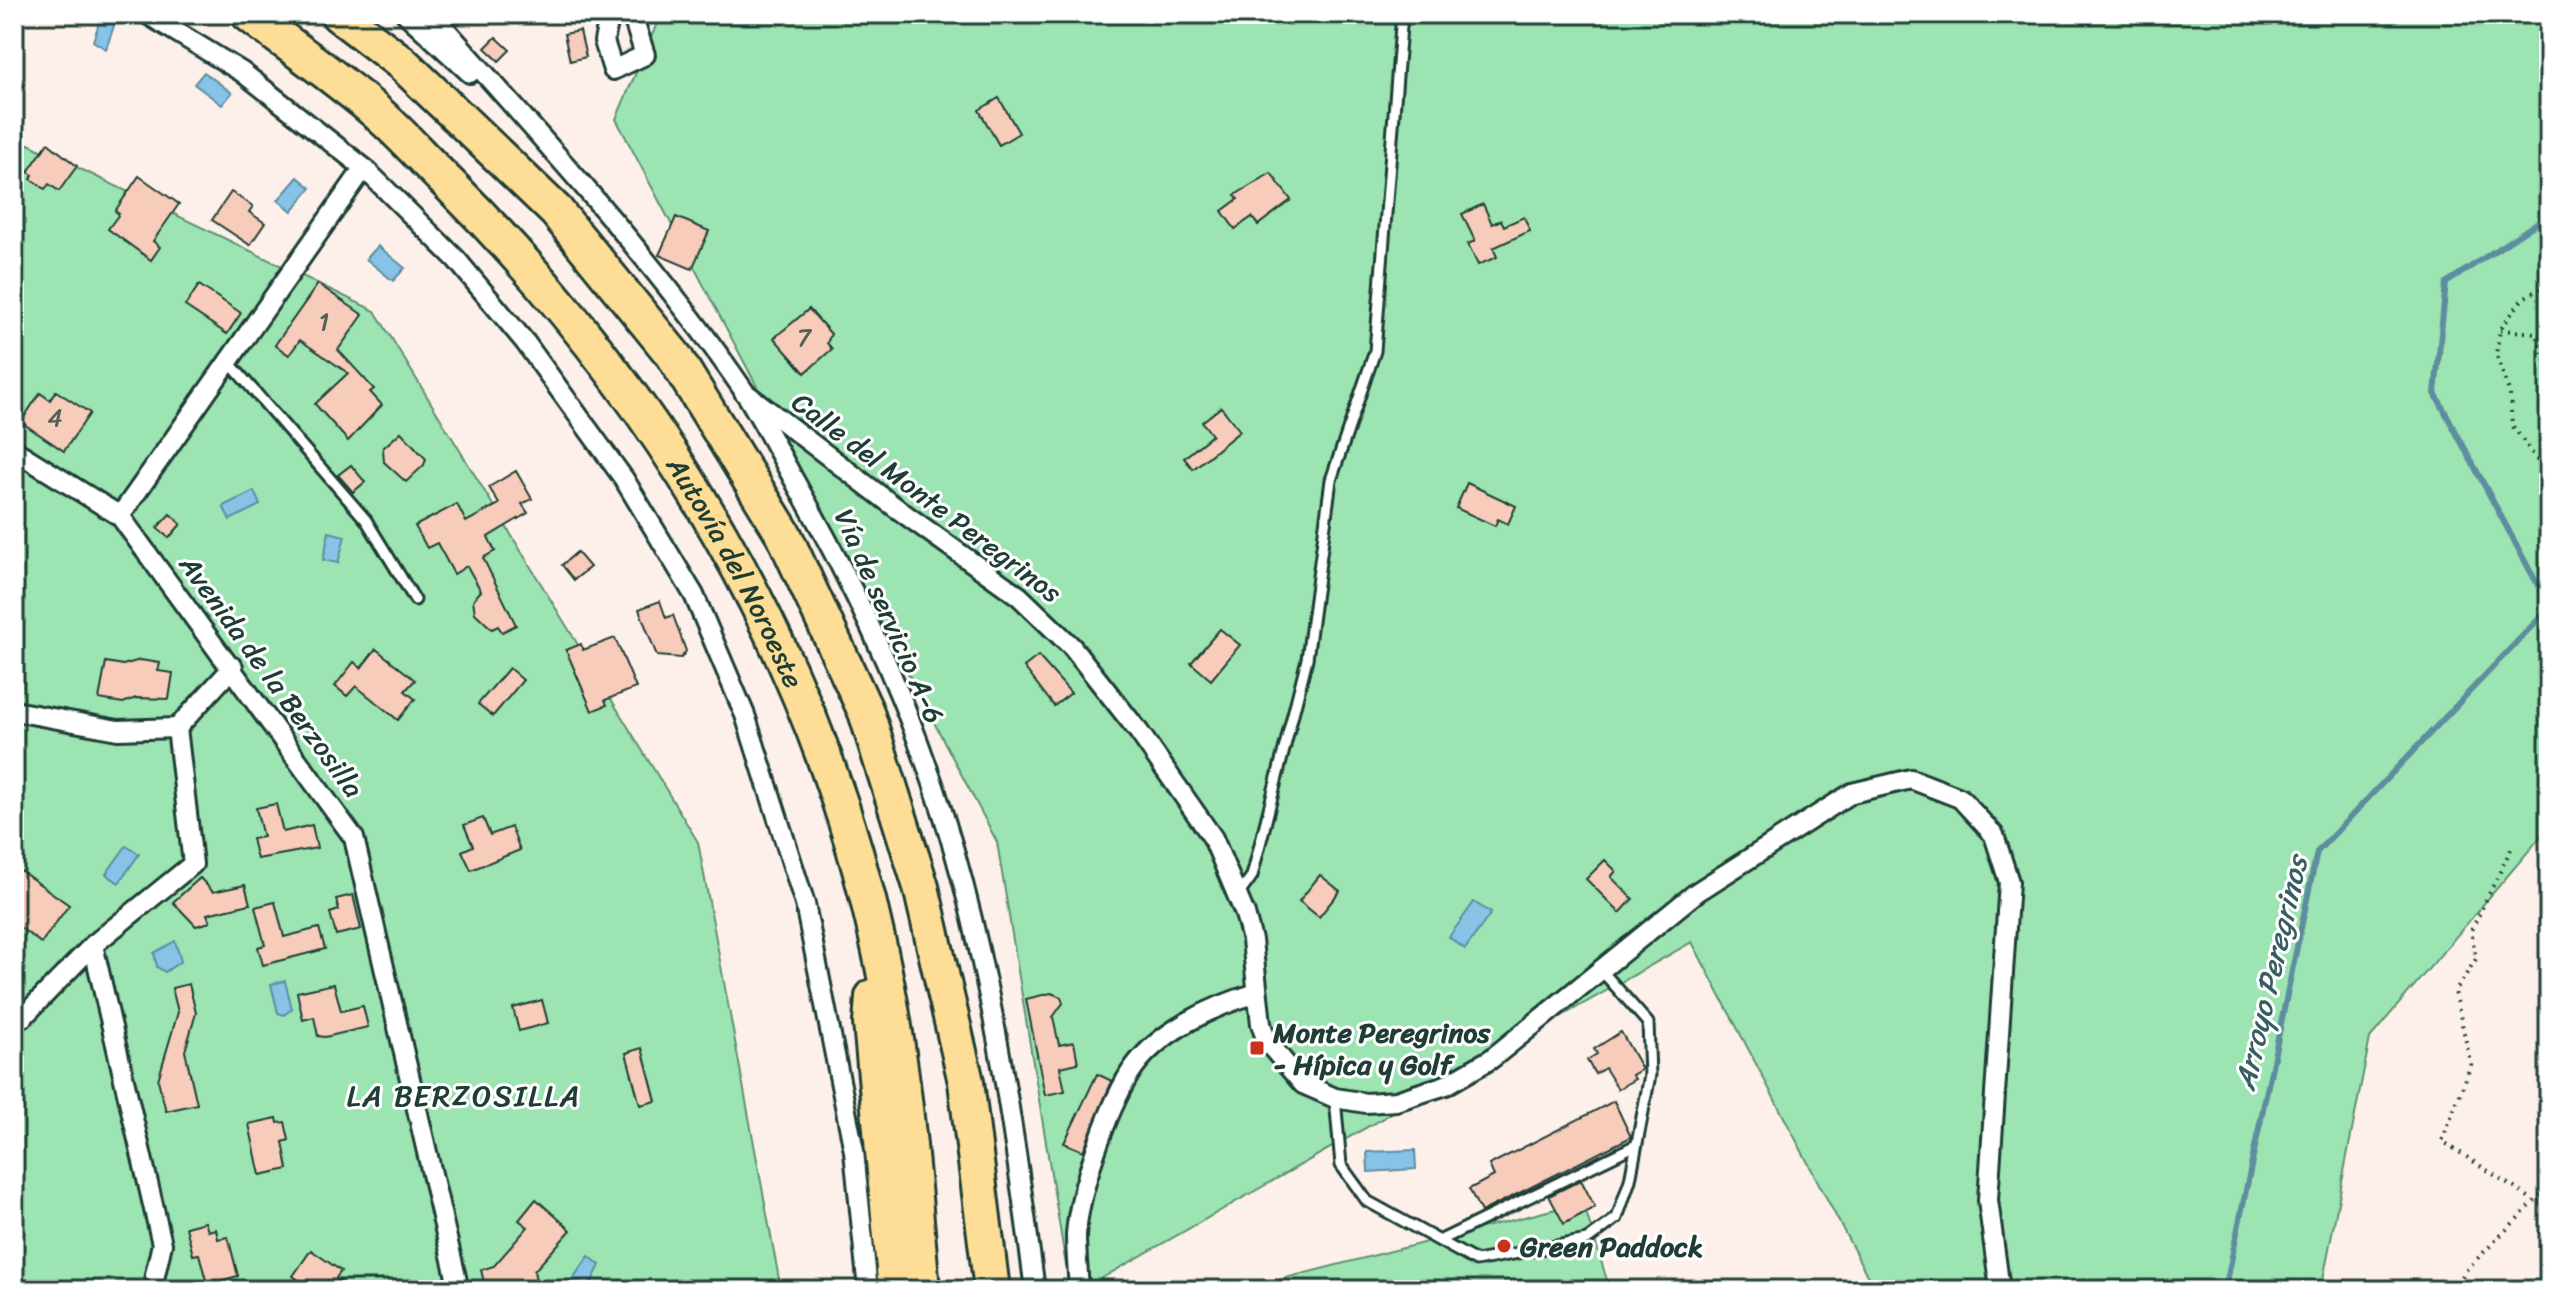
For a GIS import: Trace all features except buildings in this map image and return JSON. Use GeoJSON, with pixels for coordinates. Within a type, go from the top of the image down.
{"type":"FeatureCollection","features":[{"type":"Feature","properties":{"kind":"highway","name":"Autovía del Noroeste"},"geometry":{"type":"LineString","coordinates":[[249,14],[375,111],[518,253],[632,395],[738,560],[820,737],[879,945],[905,1106],[922,1290]]}},
{"type":"Feature","properties":{"kind":"highway","name":"Autovía del Noroeste"},"geometry":{"type":"LineString","coordinates":[[338,14],[402,63],[556,211],[674,356],[784,535],[866,712],[921,887],[966,1082],[992,1290]]}},
{"type":"Feature","properties":{"kind":"highway"},"geometry":{"type":"LineString","coordinates":[[879,945],[871,1023],[896,1290]]}},
{"type":"Feature","properties":{"kind":"street"},"geometry":{"type":"LineString","coordinates":[[147,14],[242,72],[364,168],[456,259],[525,342],[624,479],[694,595],[745,715],[805,904],[854,1151],[868,1290]]}},
{"type":"Feature","properties":{"kind":"street"},"geometry":{"type":"LineString","coordinates":[[406,14],[540,137]]}},
{"type":"Feature","properties":{"kind":"street"},"geometry":{"type":"LineString","coordinates":[[432,14],[540,137]]}},
{"type":"Feature","properties":{"kind":"street"},"geometry":{"type":"LineString","coordinates":[[610,14],[604,41],[613,70],[645,55],[632,14]]}},
{"type":"Feature","properties":{"kind":"street","name":"Vía de servicio A-6"},"geometry":{"type":"LineString","coordinates":[[540,137],[617,226],[744,392],[827,537],[903,700],[963,882],[1007,1086],[1035,1290]]}},
{"type":"Feature","properties":{"kind":"street"},"geometry":{"type":"LineString","coordinates":[[14,450],[120,516],[364,168]]}},
{"type":"Feature","properties":{"kind":"street","name":"Calle del Monte Peregrinos"},"geometry":{"type":"LineString","coordinates":[[744,392],[899,510],[1019,596],[1072,647],[1139,732],[1213,838],[1239,894],[1252,940],[1261,1024],[1281,1061],[1303,1084],[1335,1098],[1366,1103],[1396,1101],[1446,1085],[1491,1059],[1697,892],[1852,793],[1911,779],[1960,798],[1994,835],[2009,882],[1988,1200],[2000,1290]]}},
{"type":"Feature","properties":{"kind":"street","name":"Avenida de la Berzosilla"},"geometry":{"type":"LineString","coordinates":[[120,516],[233,667],[354,838],[459,1290]]}},
{"type":"Feature","properties":{"kind":"street"},"geometry":{"type":"LineString","coordinates":[[14,711],[118,730],[177,728],[233,667]]}},
{"type":"Feature","properties":{"kind":"street"},"geometry":{"type":"LineString","coordinates":[[14,1017],[23,1017],[93,945],[193,864],[177,728]]}},
{"type":"Feature","properties":{"kind":"street"},"geometry":{"type":"LineString","coordinates":[[93,945],[162,1244],[155,1275]]}},
{"type":"Feature","properties":{"kind":"street"},"geometry":{"type":"LineString","coordinates":[[1079,1290],[1076,1233],[1090,1165],[1131,1072],[1172,1032],[1215,1005],[1257,993]]}},
{"type":"Feature","properties":{"kind":"lane"},"geometry":{"type":"LineString","coordinates":[[1239,894],[1252,876],[1307,659],[1331,480],[1375,351],[1402,14]]}},
{"type":"Feature","properties":{"kind":"lane"},"geometry":{"type":"LineString","coordinates":[[229,362],[366,520],[415,600]]}},
{"type":"Feature","properties":{"kind":"lane"},"geometry":{"type":"LineString","coordinates":[[1335,1098],[1341,1165],[1367,1201],[1476,1261],[1587,1240],[1617,1218],[1630,1180],[1650,1075],[1648,1023],[1600,969]]}},
{"type":"Feature","properties":{"kind":"lane"},"geometry":{"type":"LineString","coordinates":[[1441,1240],[1636,1145]]}},
{"type":"Feature","properties":{"kind":"path"},"geometry":{"type":"LineString","coordinates":[[2549,285],[2523,298],[2500,330],[2496,354],[2510,394],[2512,425],[2540,464],[2549,466]]}},
{"type":"Feature","properties":{"kind":"path"},"geometry":{"type":"LineString","coordinates":[[2500,330],[2536,333],[2543,358],[2549,362]]}},
{"type":"Feature","properties":{"kind":"path"},"geometry":{"type":"LineString","coordinates":[[2511,849],[2471,931],[2476,959],[2455,992],[2471,1065],[2442,1141],[2533,1200]]}},
{"type":"Feature","properties":{"kind":"path"},"geometry":{"type":"LineString","coordinates":[[2453,1290],[2467,1269],[2549,1187]]}},
{"type":"Feature","properties":{"kind":"green space"},"geometry":{"type":"Polygon","coordinates":[[[661,14],[2549,14],[2549,827],[2370,1038],[2321,1290],[1867,1290],[1868,1277],[1692,942],[1081,1290],[1070,1290],[997,842],[616,119],[661,14]]]}},
{"type":"Feature","properties":{"kind":"green space"},"geometry":{"type":"Polygon","coordinates":[[[14,137],[375,311],[698,842],[781,1290],[14,1290],[14,137]]]}},
{"type":"Feature","properties":{"kind":"green space","name":"Green Paddock"},"geometry":{"type":"Polygon","coordinates":[[[1583,1202],[1610,1290],[1239,1290],[1583,1202]]]}},
{"type":"Feature","properties":{"kind":"water"},"geometry":{"type":"Polygon","coordinates":[[[102,14],[116,20],[106,49],[93,41],[102,14]]]}},
{"type":"Feature","properties":{"kind":"water"},"geometry":{"type":"Polygon","coordinates":[[[204,72],[232,93],[222,105],[194,84],[204,72]]]}},
{"type":"Feature","properties":{"kind":"water"},"geometry":{"type":"Polygon","coordinates":[[[298,177],[311,188],[292,211],[278,200],[298,177]]]}},
{"type":"Feature","properties":{"kind":"water"},"geometry":{"type":"Polygon","coordinates":[[[378,246],[405,268],[393,281],[366,259],[378,246]]]}},
{"type":"Feature","properties":{"kind":"water"},"geometry":{"type":"Polygon","coordinates":[[[254,491],[260,505],[230,520],[223,506],[254,491]]]}},
{"type":"Feature","properties":{"kind":"water"},"geometry":{"type":"Polygon","coordinates":[[[329,532],[345,536],[338,563],[323,560],[329,532]]]}},
{"type":"Feature","properties":{"kind":"water"},"geometry":{"type":"Polygon","coordinates":[[[126,846],[139,854],[119,883],[106,874],[126,846]]]}},
{"type":"Feature","properties":{"kind":"water"},"geometry":{"type":"Polygon","coordinates":[[[1474,902],[1491,913],[1465,949],[1449,937],[1474,902]]]}},
{"type":"Feature","properties":{"kind":"water"},"geometry":{"type":"Polygon","coordinates":[[[175,941],[181,961],[165,972],[157,967],[154,953],[175,941]]]}},
{"type":"Feature","properties":{"kind":"water"},"geometry":{"type":"Polygon","coordinates":[[[285,981],[292,1009],[284,1015],[278,1013],[271,984],[285,981]]]}},
{"type":"Feature","properties":{"kind":"water"},"geometry":{"type":"Polygon","coordinates":[[[1415,1150],[1416,1169],[1368,1172],[1367,1152],[1415,1150]]]}},
{"type":"Feature","properties":{"kind":"water"},"geometry":{"type":"Polygon","coordinates":[[[589,1256],[600,1265],[588,1290],[566,1288],[589,1256]]]}},
{"type":"Feature","properties":{"kind":"waterway","name":"Arroyo Peregrinos"},"geometry":{"type":"LineString","coordinates":[[2549,215],[2446,283],[2435,393],[2549,606]]}},
{"type":"Feature","properties":{"kind":"waterway","name":"Arroyo Peregrinos"},"geometry":{"type":"LineString","coordinates":[[2225,1290],[2317,852],[2549,608]]}},
{"type":"Feature","properties":{"kind":"place","name":"Monte Peregrinos - Hípica y Golf"},"geometry":{"type":"Point","coordinates":[1257,1048]}},
{"type":"Feature","properties":{"kind":"place","name":"Green Paddock"},"geometry":{"type":"Point","coordinates":[1504,1246]}},
{"type":"Feature","properties":{"kind":"district","name":"LA BERZOSILLA"},"geometry":{"type":"Point","coordinates":[464,1096]}}]}
